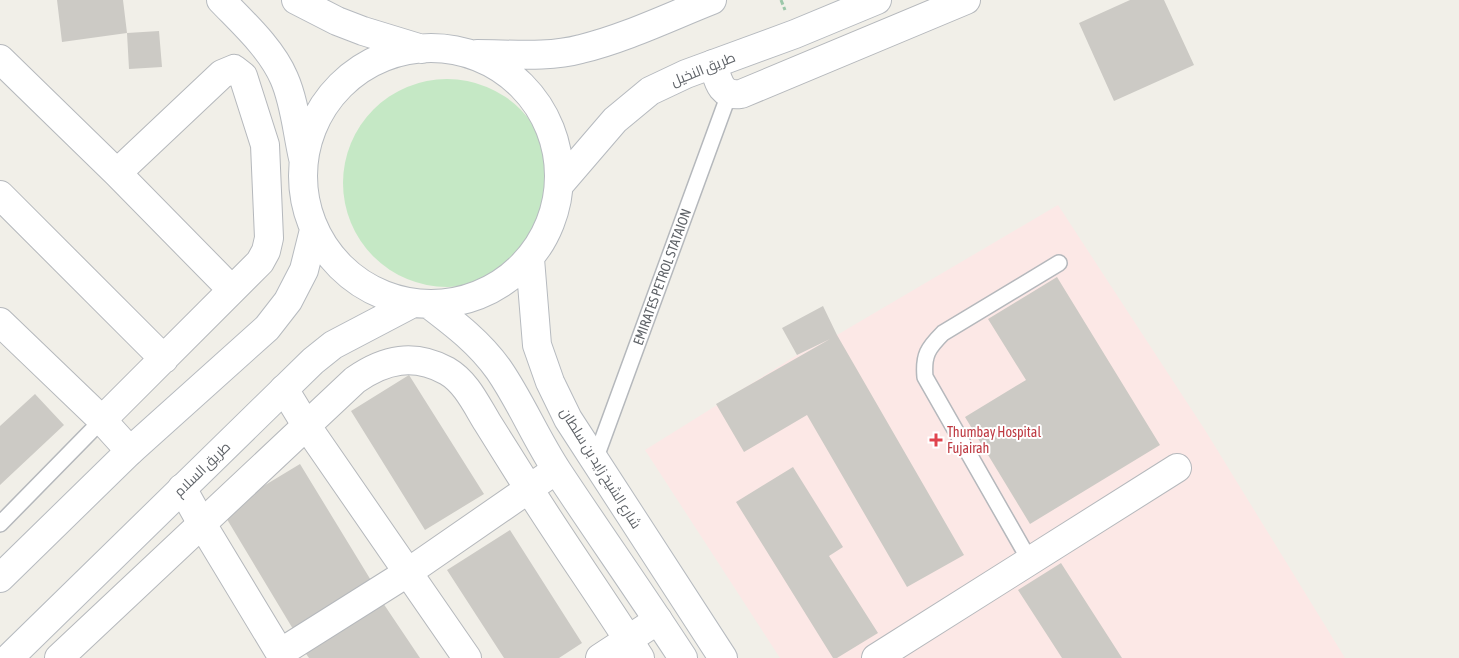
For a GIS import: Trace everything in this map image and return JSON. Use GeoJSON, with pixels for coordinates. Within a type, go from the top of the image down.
{"type":"FeatureCollection","features":[{"type":"Feature","properties":{"kind":"street"},"geometry":{"type":"LineString","coordinates":[[221,0],[269,53],[284,77],[292,100],[304,160]]}},
{"type":"Feature","properties":{"kind":"street"},"geometry":{"type":"LineString","coordinates":[[296,0],[363,31],[422,49]]}},
{"type":"Feature","properties":{"kind":"street"},"geometry":{"type":"LineString","coordinates":[[683,658],[556,470],[515,394],[498,368],[478,344],[455,324],[421,304],[373,291],[338,266],[314,230],[306,208],[302,184],[304,160],[316,118],[342,83],[379,59],[422,49],[446,49],[470,54],[545,54],[580,50],[712,0]]}},
{"type":"Feature","properties":{"kind":"street","name":"طريق النخيل"},"geometry":{"type":"LineString","coordinates":[[560,184],[614,120],[650,91],[713,64],[795,34],[877,0]]}},
{"type":"Feature","properties":{"kind":"street"},"geometry":{"type":"LineString","coordinates":[[713,64],[720,87],[729,94],[741,94],[966,0]]}},
{"type":"Feature","properties":{"kind":"street"},"geometry":{"type":"LineString","coordinates":[[421,304],[467,300],[502,284],[530,259],[551,224],[560,184],[557,150],[546,118],[527,91],[501,68],[470,54]]}},
{"type":"Feature","properties":{"kind":"street"},"geometry":{"type":"LineString","coordinates":[[0,59],[117,173],[232,290]]}},
{"type":"Feature","properties":{"kind":"street"},"geometry":{"type":"LineString","coordinates":[[102,420],[260,262],[266,251],[269,238],[264,145],[243,76],[234,69],[222,74],[117,173]]}},
{"type":"Feature","properties":{"kind":"street"},"geometry":{"type":"LineString","coordinates":[[0,195],[164,359]]}},
{"type":"Feature","properties":{"kind":"street"},"geometry":{"type":"LineString","coordinates":[[0,578],[130,451],[267,328],[288,301],[304,270],[314,230]]}},
{"type":"Feature","properties":{"kind":"street","name":"شارع الشيخ زايد بن سلطان"},"geometry":{"type":"LineString","coordinates":[[530,259],[537,345],[553,390],[568,419],[723,658]]}},
{"type":"Feature","properties":{"kind":"street","name":"طريق السلام"},"geometry":{"type":"LineString","coordinates":[[9,658],[313,361],[333,345],[421,304]]}},
{"type":"Feature","properties":{"kind":"street"},"geometry":{"type":"LineString","coordinates":[[0,322],[102,420],[130,451]]}},
{"type":"Feature","properties":{"kind":"street"},"geometry":{"type":"LineString","coordinates":[[59,658],[355,380],[372,368],[391,361],[404,360],[431,364],[449,372],[464,386],[528,489],[634,649]]}},
{"type":"Feature","properties":{"kind":"street"},"geometry":{"type":"LineString","coordinates":[[284,389],[306,425],[407,573],[468,658]]}},
{"type":"Feature","properties":{"kind":"street"},"geometry":{"type":"LineString","coordinates":[[876,658],[1177,468]]}},
{"type":"Feature","properties":{"kind":"street"},"geometry":{"type":"LineString","coordinates":[[182,488],[281,656],[407,573],[556,470]]}},
{"type":"Feature","properties":{"kind":"street"},"geometry":{"type":"LineString","coordinates":[[600,658],[634,649],[658,620]]}},
{"type":"Feature","properties":{"kind":"lane","name":"EMIRATES PETROL STATAION"},"geometry":{"type":"LineString","coordinates":[[595,460],[729,94]]}},
{"type":"Feature","properties":{"kind":"lane"},"geometry":{"type":"LineString","coordinates":[[1030,561],[925,377],[924,362],[930,346],[942,333],[1059,263]]}},
{"type":"Feature","properties":{"kind":"lane"},"geometry":{"type":"LineString","coordinates":[[0,524],[102,420]]}},
{"type":"Feature","properties":{"kind":"shaded area","name":"Thumbay Hospital Fujairah"},"geometry":{"type":"Polygon","coordinates":[[[1058,205],[1205,430],[1345,658],[780,658],[645,450],[797,355],[837,335],[1058,205]]]}},
{"type":"Feature","properties":{"kind":"green space"},"geometry":{"type":"Polygon","coordinates":[[[437,79],[457,79],[477,83],[496,91],[521,109],[534,125],[543,143],[551,173],[547,213],[543,223],[534,241],[521,257],[505,270],[477,283],[457,287],[437,287],[417,283],[398,275],[381,264],[366,249],[355,232],[347,213],[343,193],[343,173],[347,153],[355,134],[366,117],[381,102],[398,91],[417,83],[437,79]]]}},
{"type":"Feature","properties":{"kind":"building"},"geometry":{"type":"Polygon","coordinates":[[[57,0],[123,0],[127,33],[62,42],[57,0]]]}},
{"type":"Feature","properties":{"kind":"building"},"geometry":{"type":"Polygon","coordinates":[[[1130,0],[1164,0],[1194,65],[1114,101],[1079,23],[1130,0]]]}},
{"type":"Feature","properties":{"kind":"building"},"geometry":{"type":"Polygon","coordinates":[[[159,31],[162,67],[129,69],[127,33],[159,31]]]}},
{"type":"Feature","properties":{"kind":"building"},"geometry":{"type":"Polygon","coordinates":[[[1057,277],[1160,445],[1030,524],[965,417],[1026,380],[988,319],[1057,277]]]}},
{"type":"Feature","properties":{"kind":"building"},"geometry":{"type":"Polygon","coordinates":[[[823,306],[837,335],[964,555],[907,587],[807,415],[744,452],[716,404],[830,339],[797,355],[782,328],[823,306]]]}},
{"type":"Feature","properties":{"kind":"building"},"geometry":{"type":"Polygon","coordinates":[[[409,375],[484,494],[425,530],[351,411],[409,375]]]}},
{"type":"Feature","properties":{"kind":"building"},"geometry":{"type":"Polygon","coordinates":[[[35,394],[64,425],[0,485],[0,426],[35,394]]]}},
{"type":"Feature","properties":{"kind":"building"},"geometry":{"type":"Polygon","coordinates":[[[300,464],[372,582],[293,629],[222,511],[300,464]]]}},
{"type":"Feature","properties":{"kind":"building"},"geometry":{"type":"Polygon","coordinates":[[[793,467],[843,547],[829,556],[878,633],[837,658],[833,658],[736,502],[793,467]]]}},
{"type":"Feature","properties":{"kind":"building"},"geometry":{"type":"Polygon","coordinates":[[[510,530],[582,643],[559,658],[504,658],[447,570],[510,530]]]}},
{"type":"Feature","properties":{"kind":"building"},"geometry":{"type":"Polygon","coordinates":[[[1061,563],[1122,658],[1062,658],[1018,590],[1061,563]]]}},
{"type":"Feature","properties":{"kind":"building"},"geometry":{"type":"Polygon","coordinates":[[[381,600],[420,658],[309,658],[304,651],[381,600]]]}},
{"type":"Feature","properties":{"kind":"place","name":"Thumbay Hospital Fujairah"},"geometry":{"type":"Point","coordinates":[936,440]}}]}
